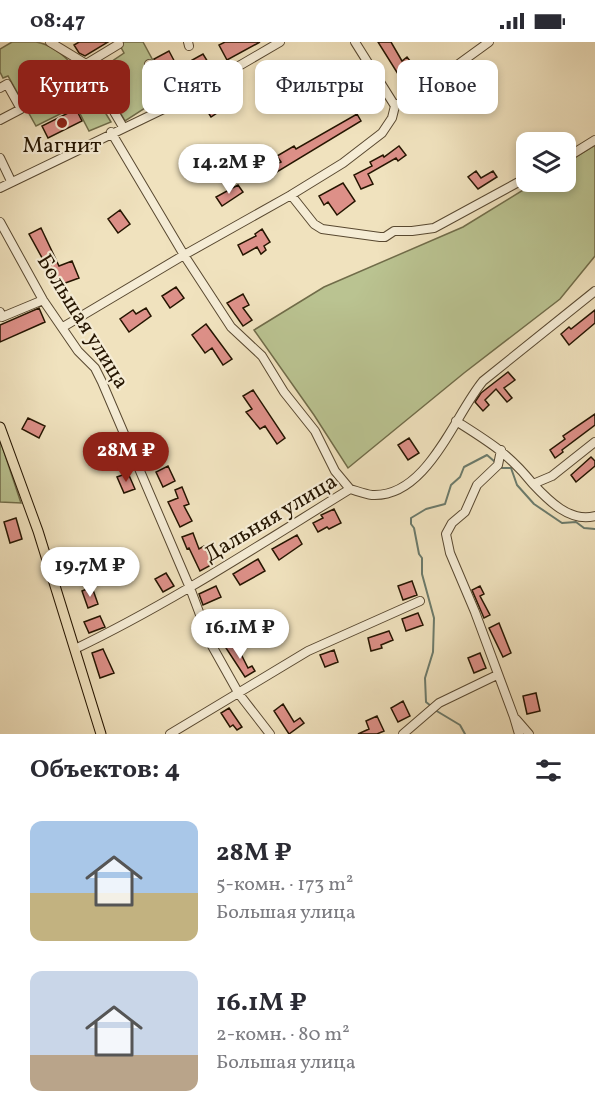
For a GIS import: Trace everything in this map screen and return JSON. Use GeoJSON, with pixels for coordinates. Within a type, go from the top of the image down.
{"type":"FeatureCollection","features":[{"type":"Feature","properties":{"kind":"main road"},"geometry":{"type":"LineString","coordinates":[[0,427],[38,531],[101,734]]}},
{"type":"Feature","properties":{"kind":"street"},"geometry":{"type":"LineString","coordinates":[[50,42],[79,60]]}},
{"type":"Feature","properties":{"kind":"street"},"geometry":{"type":"LineString","coordinates":[[243,64],[280,42]]}},
{"type":"Feature","properties":{"kind":"street"},"geometry":{"type":"LineString","coordinates":[[355,42],[395,106]]}},
{"type":"Feature","properties":{"kind":"street"},"geometry":{"type":"LineString","coordinates":[[63,327],[343,163],[382,133],[392,118],[395,106],[438,79],[489,42]]}},
{"type":"Feature","properties":{"kind":"street"},"geometry":{"type":"LineString","coordinates":[[93,60],[119,44]]}},
{"type":"Feature","properties":{"kind":"street"},"geometry":{"type":"LineString","coordinates":[[0,88],[7,84],[21,109],[0,120]]}},
{"type":"Feature","properties":{"kind":"street"},"geometry":{"type":"LineString","coordinates":[[115,114],[123,127]]}},
{"type":"Feature","properties":{"kind":"street"},"geometry":{"type":"LineString","coordinates":[[0,188],[152,114]]}},
{"type":"Feature","properties":{"kind":"street"},"geometry":{"type":"LineString","coordinates":[[111,132],[184,255],[231,327],[262,356],[284,392],[315,431],[335,471],[350,489]]}},
{"type":"Feature","properties":{"kind":"street"},"geometry":{"type":"LineString","coordinates":[[576,152],[595,140]]}},
{"type":"Feature","properties":{"kind":"street"},"geometry":{"type":"LineString","coordinates":[[0,158],[11,181]]}},
{"type":"Feature","properties":{"kind":"street"},"geometry":{"type":"LineString","coordinates":[[291,195],[314,224],[322,229],[386,237],[394,231],[434,228],[516,183]]}},
{"type":"Feature","properties":{"kind":"street","name":"Большая улица"},"geometry":{"type":"LineString","coordinates":[[0,222],[43,300],[78,351],[95,368],[190,588],[211,644],[239,694],[270,734]]}},
{"type":"Feature","properties":{"kind":"street","name":"Дальняя улица"},"geometry":{"type":"LineString","coordinates":[[75,650],[135,620],[190,588],[350,489],[371,495],[389,493],[405,486],[430,463],[471,396],[483,381],[595,291]]}},
{"type":"Feature","properties":{"kind":"street"},"geometry":{"type":"LineString","coordinates":[[0,312],[2,317],[43,300]]}},
{"type":"Feature","properties":{"kind":"street"},"geometry":{"type":"LineString","coordinates":[[456,422],[501,450],[517,464],[551,504],[573,514],[589,518],[595,516]]}},
{"type":"Feature","properties":{"kind":"street"},"geometry":{"type":"LineString","coordinates":[[533,484],[552,476],[595,442]]}},
{"type":"Feature","properties":{"kind":"street"},"geometry":{"type":"LineString","coordinates":[[501,450],[498,465],[477,485],[465,512],[452,523],[446,534],[450,553],[475,612],[519,734]]}},
{"type":"Feature","properties":{"kind":"street"},"geometry":{"type":"LineString","coordinates":[[170,734],[308,651],[420,602]]}},
{"type":"Feature","properties":{"kind":"street"},"geometry":{"type":"LineString","coordinates":[[403,734],[439,703],[497,675]]}},
{"type":"Feature","properties":{"kind":"street"},"geometry":{"type":"LineString","coordinates":[[514,717],[529,734]]}},
{"type":"Feature","properties":{"kind":"green space"},"geometry":{"type":"Polygon","coordinates":[[[12,42],[36,42],[48,46],[68,60],[18,60],[18,94],[8,76],[3,78],[0,72],[0,49],[12,42]]]}},
{"type":"Feature","properties":{"kind":"green space"},"geometry":{"type":"Polygon","coordinates":[[[118,42],[143,42],[153,60],[142,60],[142,110],[125,121],[121,114],[130,114],[130,60],[114,60],[124,53],[118,42]]]}},
{"type":"Feature","properties":{"kind":"green space"},"geometry":{"type":"Polygon","coordinates":[[[29,114],[60,114],[36,126],[29,114]]]}},
{"type":"Feature","properties":{"kind":"green space"},"geometry":{"type":"Polygon","coordinates":[[[80,114],[106,114],[111,122],[89,131],[80,114]]]}},
{"type":"Feature","properties":{"kind":"green space"},"geometry":{"type":"Polygon","coordinates":[[[595,145],[595,256],[560,299],[464,373],[348,468],[254,330],[324,287],[463,227],[520,192],[576,192],[576,157],[595,145]]]}},
{"type":"Feature","properties":{"kind":"green space"},"geometry":{"type":"Polygon","coordinates":[[[0,440],[21,503],[0,502],[0,440]]]}},
{"type":"Feature","properties":{"kind":"building"},"geometry":{"type":"Polygon","coordinates":[[[79,42],[108,42],[85,56],[79,53],[74,45],[79,42]]]}},
{"type":"Feature","properties":{"kind":"building"},"geometry":{"type":"Polygon","coordinates":[[[225,42],[260,42],[227,60],[219,45],[225,42]]]}},
{"type":"Feature","properties":{"kind":"building"},"geometry":{"type":"Polygon","coordinates":[[[378,42],[391,42],[401,60],[397,60],[397,72],[378,42]]]}},
{"type":"Feature","properties":{"kind":"building"},"geometry":{"type":"Polygon","coordinates":[[[169,51],[174,60],[155,60],[169,51]]]}},
{"type":"Feature","properties":{"kind":"building"},"geometry":{"type":"Polygon","coordinates":[[[203,54],[207,60],[192,60],[203,54]]]}},
{"type":"Feature","properties":{"kind":"building","name":"Магнит"},"geometry":{"type":"Polygon","coordinates":[[[66,114],[78,114],[82,121],[48,138],[42,126],[66,114]]]}},
{"type":"Feature","properties":{"kind":"building"},"geometry":{"type":"Polygon","coordinates":[[[357,114],[361,121],[267,178],[264,171],[281,162],[277,156],[294,146],[296,149],[357,114]]]}},
{"type":"Feature","properties":{"kind":"building"},"geometry":{"type":"Polygon","coordinates":[[[399,146],[406,155],[368,174],[373,184],[361,189],[354,175],[372,166],[370,162],[383,155],[384,157],[399,146]]]}},
{"type":"Feature","properties":{"kind":"building"},"geometry":{"type":"Polygon","coordinates":[[[476,171],[481,178],[493,171],[497,177],[478,189],[468,177],[476,171]]]}},
{"type":"Feature","properties":{"kind":"building"},"geometry":{"type":"Polygon","coordinates":[[[343,183],[355,201],[337,215],[328,202],[324,205],[319,196],[343,183]]]}},
{"type":"Feature","properties":{"kind":"building"},"geometry":{"type":"Polygon","coordinates":[[[238,185],[243,192],[222,206],[216,197],[238,185]]]}},
{"type":"Feature","properties":{"kind":"building"},"geometry":{"type":"Polygon","coordinates":[[[120,210],[130,224],[118,233],[108,219],[120,210]]]}},
{"type":"Feature","properties":{"kind":"building"},"geometry":{"type":"Polygon","coordinates":[[[41,228],[59,266],[72,261],[79,278],[57,286],[48,264],[46,265],[29,234],[41,228]]]}},
{"type":"Feature","properties":{"kind":"building"},"geometry":{"type":"Polygon","coordinates":[[[262,229],[270,242],[264,246],[266,250],[261,254],[257,247],[243,255],[238,245],[256,236],[255,234],[262,229]]]}},
{"type":"Feature","properties":{"kind":"building"},"geometry":{"type":"Polygon","coordinates":[[[176,287],[184,298],[170,308],[162,296],[176,287]]]}},
{"type":"Feature","properties":{"kind":"building"},"geometry":{"type":"Polygon","coordinates":[[[243,294],[249,305],[243,308],[252,320],[243,326],[227,303],[243,294]]]}},
{"type":"Feature","properties":{"kind":"building"},"geometry":{"type":"Polygon","coordinates":[[[39,308],[45,322],[0,342],[0,325],[39,308]]]}},
{"type":"Feature","properties":{"kind":"building"},"geometry":{"type":"Polygon","coordinates":[[[146,308],[151,316],[129,332],[120,319],[133,310],[136,314],[146,308]]]}},
{"type":"Feature","properties":{"kind":"building"},"geometry":{"type":"Polygon","coordinates":[[[595,310],[595,323],[569,345],[561,334],[595,310]]]}},
{"type":"Feature","properties":{"kind":"building"},"geometry":{"type":"Polygon","coordinates":[[[206,324],[232,359],[223,365],[212,348],[205,353],[192,335],[206,324]]]}},
{"type":"Feature","properties":{"kind":"building"},"geometry":{"type":"Polygon","coordinates":[[[508,372],[515,380],[504,388],[512,398],[507,402],[496,389],[485,400],[489,405],[483,411],[475,402],[481,393],[508,372]]]}},
{"type":"Feature","properties":{"kind":"building"},"geometry":{"type":"Polygon","coordinates":[[[253,390],[285,438],[277,444],[265,426],[260,429],[246,412],[252,409],[243,396],[253,390]]]}},
{"type":"Feature","properties":{"kind":"building"},"geometry":{"type":"Polygon","coordinates":[[[595,414],[595,425],[555,458],[550,450],[565,439],[563,436],[595,414]]]}},
{"type":"Feature","properties":{"kind":"building"},"geometry":{"type":"Polygon","coordinates":[[[28,418],[45,426],[39,438],[22,429],[28,418]]]}},
{"type":"Feature","properties":{"kind":"building"},"geometry":{"type":"Polygon","coordinates":[[[150,433],[160,453],[146,461],[139,437],[150,433]]]}},
{"type":"Feature","properties":{"kind":"building"},"geometry":{"type":"Polygon","coordinates":[[[409,438],[419,453],[408,460],[398,445],[409,438]]]}},
{"type":"Feature","properties":{"kind":"building"},"geometry":{"type":"Polygon","coordinates":[[[591,457],[595,461],[595,466],[576,482],[571,475],[591,457]]]}},
{"type":"Feature","properties":{"kind":"building"},"geometry":{"type":"Polygon","coordinates":[[[168,466],[175,481],[163,487],[156,472],[168,466]]]}},
{"type":"Feature","properties":{"kind":"building"},"geometry":{"type":"Polygon","coordinates":[[[128,473],[135,489],[124,493],[117,477],[128,473]]]}},
{"type":"Feature","properties":{"kind":"building"},"geometry":{"type":"Polygon","coordinates":[[[182,487],[189,504],[184,506],[192,521],[180,527],[168,502],[178,498],[175,490],[182,487]]]}},
{"type":"Feature","properties":{"kind":"building"},"geometry":{"type":"Polygon","coordinates":[[[334,509],[341,523],[318,532],[313,523],[323,518],[321,515],[334,509]]]}},
{"type":"Feature","properties":{"kind":"building"},"geometry":{"type":"Polygon","coordinates":[[[16,518],[22,539],[10,543],[4,522],[16,518]]]}},
{"type":"Feature","properties":{"kind":"building"},"geometry":{"type":"Polygon","coordinates":[[[193,533],[199,549],[204,546],[213,564],[200,571],[182,537],[193,533]]]}},
{"type":"Feature","properties":{"kind":"building"},"geometry":{"type":"Polygon","coordinates":[[[297,535],[302,544],[279,560],[272,549],[297,535]]]}},
{"type":"Feature","properties":{"kind":"building"},"geometry":{"type":"Polygon","coordinates":[[[258,559],[265,571],[240,585],[233,574],[258,559]]]}},
{"type":"Feature","properties":{"kind":"building"},"geometry":{"type":"Polygon","coordinates":[[[166,573],[174,586],[163,592],[155,579],[166,573]]]}},
{"type":"Feature","properties":{"kind":"building"},"geometry":{"type":"Polygon","coordinates":[[[412,581],[417,595],[403,600],[398,586],[412,581]]]}},
{"type":"Feature","properties":{"kind":"building"},"geometry":{"type":"Polygon","coordinates":[[[216,586],[221,597],[203,605],[199,594],[216,586]]]}},
{"type":"Feature","properties":{"kind":"building"},"geometry":{"type":"Polygon","coordinates":[[[480,586],[484,594],[480,596],[490,615],[484,618],[472,590],[480,586]]]}},
{"type":"Feature","properties":{"kind":"building"},"geometry":{"type":"Polygon","coordinates":[[[92,587],[98,604],[88,608],[82,591],[92,587]]]}},
{"type":"Feature","properties":{"kind":"building"},"geometry":{"type":"Polygon","coordinates":[[[418,613],[423,625],[406,631],[402,619],[418,613]]]}},
{"type":"Feature","properties":{"kind":"building"},"geometry":{"type":"Polygon","coordinates":[[[100,616],[105,627],[89,633],[84,622],[100,616]]]}},
{"type":"Feature","properties":{"kind":"building"},"geometry":{"type":"Polygon","coordinates":[[[499,623],[511,653],[503,657],[489,628],[499,623]]]}},
{"type":"Feature","properties":{"kind":"building"},"geometry":{"type":"Polygon","coordinates":[[[389,631],[393,640],[381,645],[382,648],[371,651],[368,638],[389,631]]]}},
{"type":"Feature","properties":{"kind":"building"},"geometry":{"type":"Polygon","coordinates":[[[235,642],[248,668],[252,666],[255,671],[245,677],[226,648],[235,642]]]}},
{"type":"Feature","properties":{"kind":"building"},"geometry":{"type":"Polygon","coordinates":[[[103,649],[114,673],[100,678],[92,653],[103,649]]]}},
{"type":"Feature","properties":{"kind":"building"},"geometry":{"type":"Polygon","coordinates":[[[334,650],[338,662],[325,667],[320,655],[334,650]]]}},
{"type":"Feature","properties":{"kind":"building"},"geometry":{"type":"Polygon","coordinates":[[[480,653],[486,668],[474,673],[468,658],[480,653]]]}},
{"type":"Feature","properties":{"kind":"building"},"geometry":{"type":"Polygon","coordinates":[[[536,693],[540,711],[527,714],[523,696],[536,693]]]}},
{"type":"Feature","properties":{"kind":"building"},"geometry":{"type":"Polygon","coordinates":[[[403,701],[410,716],[398,722],[391,708],[403,701]]]}},
{"type":"Feature","properties":{"kind":"building"},"geometry":{"type":"Polygon","coordinates":[[[283,704],[294,722],[300,718],[304,723],[289,734],[274,711],[283,704]]]}},
{"type":"Feature","properties":{"kind":"building"},"geometry":{"type":"Polygon","coordinates":[[[229,708],[242,727],[237,730],[233,725],[230,727],[221,713],[229,708]]]}},
{"type":"Feature","properties":{"kind":"building"},"geometry":{"type":"Polygon","coordinates":[[[377,716],[384,731],[377,734],[358,734],[369,729],[366,721],[377,716]]]}},
{"type":"Feature","properties":{"kind":"waterway"},"geometry":{"type":"LineString","coordinates":[[431,706],[426,702],[425,678],[433,652],[434,618],[422,574],[422,558],[419,554],[411,518],[426,509],[445,504],[451,485],[460,477],[464,467],[487,455],[502,468],[511,468],[517,485],[534,504],[562,523],[576,522],[584,528],[595,529]]}},
{"type":"Feature","properties":{"kind":"waterway"},"geometry":{"type":"LineString","coordinates":[[435,710],[460,725],[465,734]]}},
{"type":"Feature","properties":{"kind":"place","name":"Магнит"},"geometry":{"type":"Point","coordinates":[62,123]}}]}
